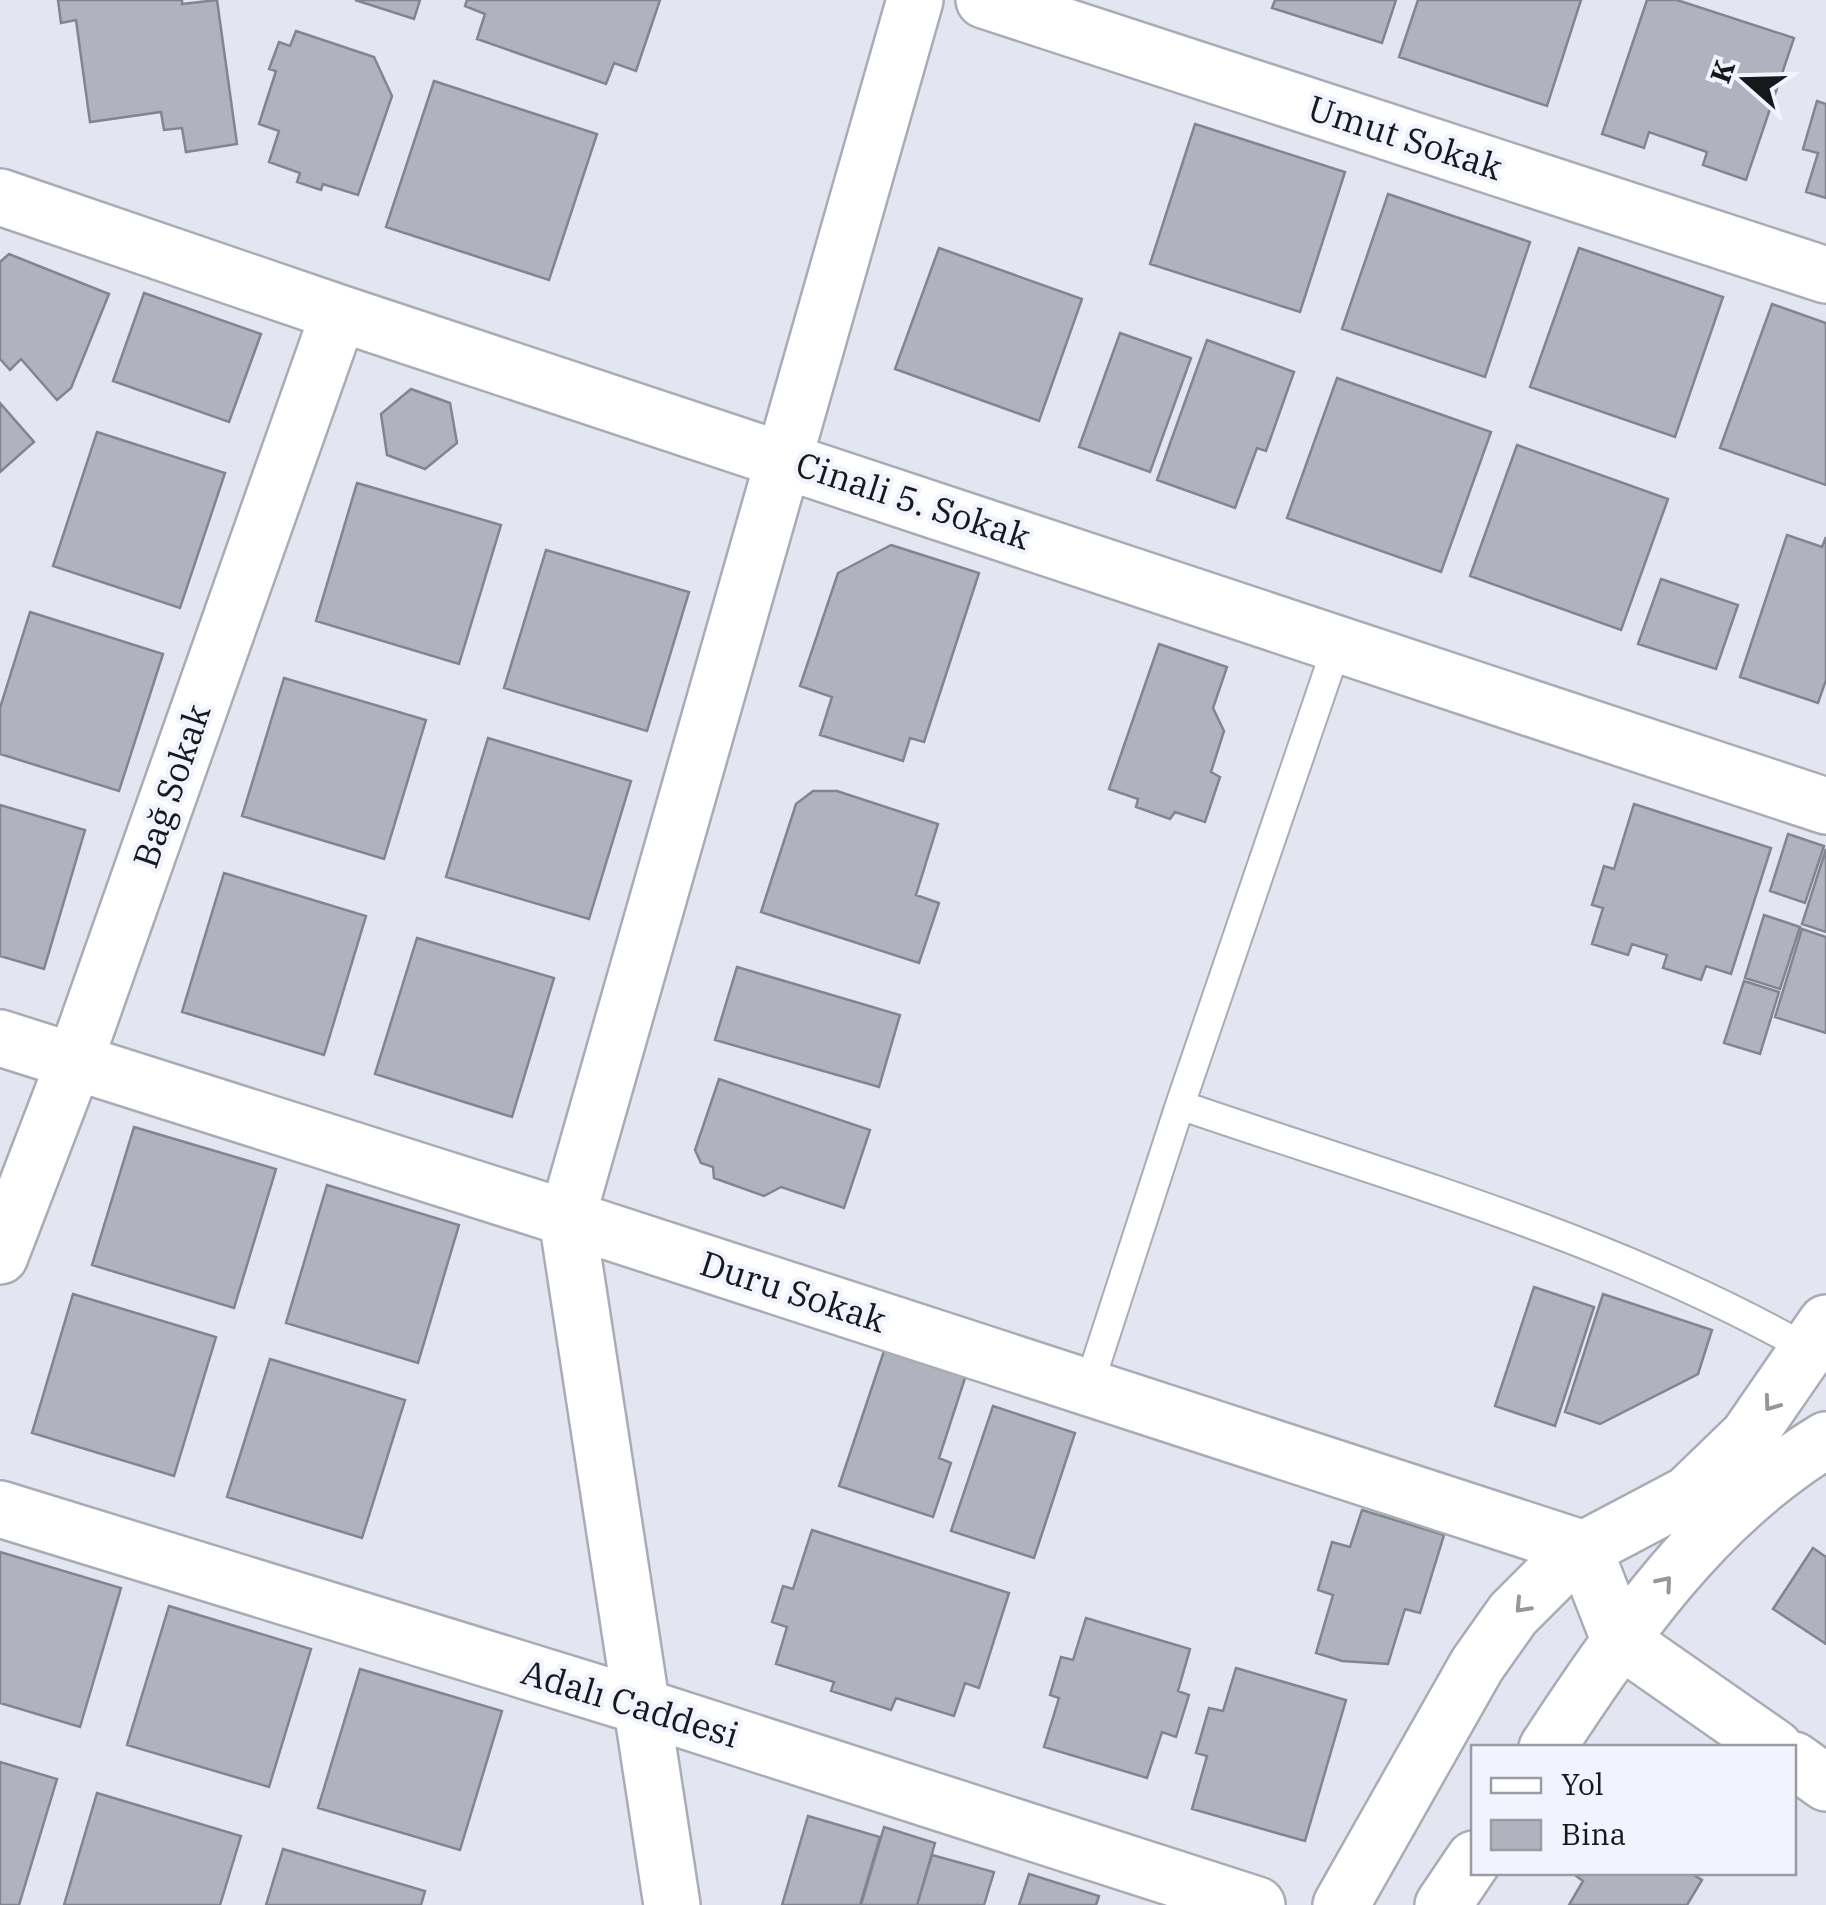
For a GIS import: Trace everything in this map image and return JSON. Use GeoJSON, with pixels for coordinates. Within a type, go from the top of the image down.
{"type":"FeatureCollection","features":[{"type":"Feature","properties":{"kind":"street"},"geometry":{"type":"LineString","coordinates":[[672,1905],[567,1218],[914,0]]}},
{"type":"Feature","properties":{"kind":"street","name":"Umut Sokak"},"geometry":{"type":"LineString","coordinates":[[984,0],[1826,275]]}},
{"type":"Feature","properties":{"kind":"street","name":"Cinali 5. Sokak"},"geometry":{"type":"LineString","coordinates":[[0,197],[1826,806]]}},
{"type":"Feature","properties":{"kind":"street","name":"Bağ Sokak"},"geometry":{"type":"LineString","coordinates":[[0,1256],[74,1063],[339,313]]}},
{"type":"Feature","properties":{"kind":"street","name":"Duru Sokak"},"geometry":{"type":"LineString","coordinates":[[0,1038],[1584,1549]]}},
{"type":"Feature","properties":{"kind":"street"},"geometry":{"type":"LineString","coordinates":[[1342,1905],[1477,1665],[1513,1614],[1584,1549],[1688,1494],[1748,1436],[1820,1345]]}},
{"type":"Feature","properties":{"kind":"street"},"geometry":{"type":"LineString","coordinates":[[1549,1745],[1618,1640],[1670,1576],[1760,1487],[1826,1440]]}},
{"type":"Feature","properties":{"kind":"street","name":"Adalı Caddesi"},"geometry":{"type":"LineString","coordinates":[[0,1509],[640,1706],[1258,1905]]}},
{"type":"Feature","properties":{"kind":"street"},"geometry":{"type":"LineString","coordinates":[[1584,1549],[1618,1640],[1771,1745]]}},
{"type":"Feature","properties":{"kind":"street"},"geometry":{"type":"LineString","coordinates":[[1796,1761],[1826,1783]]}},
{"type":"Feature","properties":{"kind":"street"},"geometry":{"type":"LineString","coordinates":[[1443,1905],[1471,1863]]}},
{"type":"Feature","properties":{"kind":"lane"},"geometry":{"type":"LineString","coordinates":[[1088,1388],[1338,643]]}},
{"type":"Feature","properties":{"kind":"lane"},"geometry":{"type":"LineString","coordinates":[[1180,1105],[1605,1251],[1820,1345]]}},
{"type":"Feature","properties":{"kind":"building"},"geometry":{"type":"Polygon","coordinates":[[[58,0],[182,0],[182,4],[217,0],[237,144],[186,152],[182,128],[164,130],[161,112],[90,122],[76,20],[61,23],[58,0]]]}},
{"type":"Feature","properties":{"kind":"building"},"geometry":{"type":"Polygon","coordinates":[[[355,0],[420,0],[414,19],[355,0]]]}},
{"type":"Feature","properties":{"kind":"building"},"geometry":{"type":"Polygon","coordinates":[[[467,0],[660,0],[636,71],[614,63],[606,84],[477,39],[485,14],[465,6],[467,0]]]}},
{"type":"Feature","properties":{"kind":"building"},"geometry":{"type":"Polygon","coordinates":[[[1275,0],[1396,0],[1382,43],[1272,8],[1275,0]]]}},
{"type":"Feature","properties":{"kind":"building"},"geometry":{"type":"Polygon","coordinates":[[[1418,0],[1581,0],[1547,106],[1399,57],[1418,0]]]}},
{"type":"Feature","properties":{"kind":"building"},"geometry":{"type":"Polygon","coordinates":[[[1647,0],[1677,0],[1794,38],[1746,180],[1703,165],[1707,152],[1649,132],[1644,148],[1602,134],[1647,0]]]}},
{"type":"Feature","properties":{"kind":"building"},"geometry":{"type":"Polygon","coordinates":[[[296,31],[374,57],[392,96],[358,195],[323,184],[321,190],[297,182],[300,173],[269,162],[279,131],[259,124],[276,71],[269,69],[279,42],[290,46],[296,31]]]}},
{"type":"Feature","properties":{"kind":"building"},"geometry":{"type":"Polygon","coordinates":[[[434,81],[597,134],[549,280],[386,227],[434,81]]]}},
{"type":"Feature","properties":{"kind":"building"},"geometry":{"type":"Polygon","coordinates":[[[1817,101],[1826,104],[1826,198],[1806,192],[1818,153],[1803,149],[1817,101]]]}},
{"type":"Feature","properties":{"kind":"building"},"geometry":{"type":"Polygon","coordinates":[[[1195,124],[1345,172],[1300,312],[1150,264],[1195,124]]]}},
{"type":"Feature","properties":{"kind":"building"},"geometry":{"type":"Polygon","coordinates":[[[1388,194],[1530,242],[1485,377],[1342,329],[1388,194]]]}},
{"type":"Feature","properties":{"kind":"building"},"geometry":{"type":"Polygon","coordinates":[[[939,248],[1082,299],[1039,421],[895,369],[939,248]]]}},
{"type":"Feature","properties":{"kind":"building"},"geometry":{"type":"Polygon","coordinates":[[[1579,248],[1723,297],[1675,437],[1530,387],[1579,248]]]}},
{"type":"Feature","properties":{"kind":"building"},"geometry":{"type":"Polygon","coordinates":[[[9,254],[109,294],[71,388],[57,400],[21,359],[10,370],[0,359],[0,262],[9,254]]]}},
{"type":"Feature","properties":{"kind":"building"},"geometry":{"type":"Polygon","coordinates":[[[144,293],[261,334],[229,422],[113,381],[144,293]]]}},
{"type":"Feature","properties":{"kind":"building"},"geometry":{"type":"Polygon","coordinates":[[[1772,304],[1826,323],[1826,485],[1720,448],[1772,304]]]}},
{"type":"Feature","properties":{"kind":"building"},"geometry":{"type":"Polygon","coordinates":[[[1120,333],[1191,358],[1150,472],[1079,447],[1120,333]]]}},
{"type":"Feature","properties":{"kind":"building"},"geometry":{"type":"Polygon","coordinates":[[[1207,340],[1294,372],[1266,451],[1257,448],[1235,508],[1157,480],[1207,340]]]}},
{"type":"Feature","properties":{"kind":"building"},"geometry":{"type":"Polygon","coordinates":[[[1337,378],[1491,432],[1441,572],[1287,518],[1337,378]]]}},
{"type":"Feature","properties":{"kind":"building"},"geometry":{"type":"Polygon","coordinates":[[[411,389],[450,403],[457,443],[425,469],[387,455],[381,414],[411,389]]]}},
{"type":"Feature","properties":{"kind":"building"},"geometry":{"type":"Polygon","coordinates":[[[0,403],[34,442],[0,472],[0,403]]]}},
{"type":"Feature","properties":{"kind":"building"},"geometry":{"type":"Polygon","coordinates":[[[97,432],[225,473],[180,608],[53,566],[97,432]]]}},
{"type":"Feature","properties":{"kind":"building"},"geometry":{"type":"Polygon","coordinates":[[[1517,445],[1668,499],[1621,630],[1470,576],[1517,445]]]}},
{"type":"Feature","properties":{"kind":"building"},"geometry":{"type":"Polygon","coordinates":[[[357,483],[501,525],[459,664],[316,621],[357,483]]]}},
{"type":"Feature","properties":{"kind":"building"},"geometry":{"type":"Polygon","coordinates":[[[1787,535],[1822,547],[1826,537],[1826,680],[1818,703],[1740,677],[1787,535]]]}},
{"type":"Feature","properties":{"kind":"building"},"geometry":{"type":"Polygon","coordinates":[[[891,545],[979,573],[924,742],[910,738],[903,761],[820,735],[832,697],[800,686],[838,573],[891,545]]]}},
{"type":"Feature","properties":{"kind":"building"},"geometry":{"type":"Polygon","coordinates":[[[546,550],[689,592],[647,731],[504,688],[546,550]]]}},
{"type":"Feature","properties":{"kind":"building"},"geometry":{"type":"Polygon","coordinates":[[[1661,579],[1738,605],[1716,669],[1638,644],[1661,579]]]}},
{"type":"Feature","properties":{"kind":"building"},"geometry":{"type":"Polygon","coordinates":[[[30,612],[163,654],[119,791],[0,754],[0,708],[30,612]]]}},
{"type":"Feature","properties":{"kind":"building"},"geometry":{"type":"Polygon","coordinates":[[[1159,644],[1227,667],[1213,708],[1224,731],[1211,772],[1220,777],[1205,822],[1175,812],[1170,819],[1136,807],[1138,799],[1109,789],[1159,644]]]}},
{"type":"Feature","properties":{"kind":"building"},"geometry":{"type":"Polygon","coordinates":[[[284,678],[426,720],[384,859],[242,816],[284,678]]]}},
{"type":"Feature","properties":{"kind":"building"},"geometry":{"type":"Polygon","coordinates":[[[488,738],[631,781],[589,919],[446,877],[488,738]]]}},
{"type":"Feature","properties":{"kind":"building"},"geometry":{"type":"Polygon","coordinates":[[[813,791],[837,791],[938,824],[916,895],[939,903],[919,963],[761,912],[796,804],[813,791]]]}},
{"type":"Feature","properties":{"kind":"building"},"geometry":{"type":"Polygon","coordinates":[[[1634,804],[1771,848],[1731,974],[1706,966],[1701,980],[1663,968],[1667,955],[1632,944],[1628,955],[1592,944],[1603,908],[1592,905],[1604,866],[1614,869],[1634,804]]]}},
{"type":"Feature","properties":{"kind":"building"},"geometry":{"type":"Polygon","coordinates":[[[0,805],[85,830],[44,969],[0,956],[0,805]]]}},
{"type":"Feature","properties":{"kind":"building"},"geometry":{"type":"Polygon","coordinates":[[[1788,834],[1824,846],[1805,903],[1770,891],[1788,834]]]}},
{"type":"Feature","properties":{"kind":"building"},"geometry":{"type":"Polygon","coordinates":[[[1826,849],[1826,932],[1802,924],[1826,849]]]}},
{"type":"Feature","properties":{"kind":"building"},"geometry":{"type":"Polygon","coordinates":[[[224,873],[366,916],[324,1055],[182,1012],[224,873]]]}},
{"type":"Feature","properties":{"kind":"building"},"geometry":{"type":"Polygon","coordinates":[[[1764,915],[1800,927],[1780,989],[1745,978],[1764,915]]]}},
{"type":"Feature","properties":{"kind":"building"},"geometry":{"type":"Polygon","coordinates":[[[1802,929],[1826,937],[1826,1033],[1775,1017],[1802,929]]]}},
{"type":"Feature","properties":{"kind":"building"},"geometry":{"type":"Polygon","coordinates":[[[417,938],[554,978],[512,1117],[375,1074],[417,938]]]}},
{"type":"Feature","properties":{"kind":"building"},"geometry":{"type":"Polygon","coordinates":[[[737,967],[900,1015],[879,1087],[715,1040],[737,967]]]}},
{"type":"Feature","properties":{"kind":"building"},"geometry":{"type":"Polygon","coordinates":[[[1744,981],[1779,992],[1760,1054],[1724,1043],[1744,981]]]}},
{"type":"Feature","properties":{"kind":"building"},"geometry":{"type":"Polygon","coordinates":[[[719,1079],[870,1130],[844,1208],[781,1187],[764,1196],[714,1178],[713,1167],[701,1163],[695,1150],[719,1079]]]}},
{"type":"Feature","properties":{"kind":"building"},"geometry":{"type":"Polygon","coordinates":[[[134,1127],[276,1169],[234,1308],[92,1265],[134,1127]]]}},
{"type":"Feature","properties":{"kind":"building"},"geometry":{"type":"Polygon","coordinates":[[[327,1185],[459,1225],[418,1363],[286,1323],[327,1185]]]}},
{"type":"Feature","properties":{"kind":"building"},"geometry":{"type":"Polygon","coordinates":[[[1534,1287],[1594,1307],[1555,1426],[1495,1406],[1534,1287]]]}},
{"type":"Feature","properties":{"kind":"building"},"geometry":{"type":"Polygon","coordinates":[[[73,1294],[216,1337],[174,1476],[32,1433],[73,1294]]]}},
{"type":"Feature","properties":{"kind":"building"},"geometry":{"type":"Polygon","coordinates":[[[1603,1294],[1712,1330],[1698,1374],[1600,1424],[1565,1412],[1603,1294]]]}},
{"type":"Feature","properties":{"kind":"building"},"geometry":{"type":"Polygon","coordinates":[[[885,1348],[966,1375],[939,1458],[951,1463],[933,1517],[839,1486],[885,1348]]]}},
{"type":"Feature","properties":{"kind":"building"},"geometry":{"type":"Polygon","coordinates":[[[270,1359],[405,1400],[362,1538],[227,1497],[270,1359]]]}},
{"type":"Feature","properties":{"kind":"building"},"geometry":{"type":"Polygon","coordinates":[[[993,1406],[1075,1433],[1034,1558],[951,1531],[993,1406]]]}},
{"type":"Feature","properties":{"kind":"building"},"geometry":{"type":"Polygon","coordinates":[[[1362,1510],[1444,1535],[1420,1613],[1405,1609],[1388,1664],[1342,1661],[1316,1653],[1333,1595],[1318,1590],[1332,1542],[1350,1547],[1362,1510]]]}},
{"type":"Feature","properties":{"kind":"building"},"geometry":{"type":"Polygon","coordinates":[[[812,1530],[1009,1593],[979,1688],[965,1683],[954,1716],[896,1698],[891,1710],[831,1691],[834,1682],[776,1664],[787,1627],[772,1622],[783,1586],[793,1589],[812,1530]]]}},
{"type":"Feature","properties":{"kind":"building"},"geometry":{"type":"Polygon","coordinates":[[[1813,1548],[1826,1557],[1826,1644],[1773,1609],[1813,1548]]]}},
{"type":"Feature","properties":{"kind":"building"},"geometry":{"type":"Polygon","coordinates":[[[0,1552],[121,1588],[80,1727],[0,1703],[0,1552]]]}},
{"type":"Feature","properties":{"kind":"building"},"geometry":{"type":"Polygon","coordinates":[[[169,1606],[311,1649],[269,1787],[127,1745],[169,1606]]]}},
{"type":"Feature","properties":{"kind":"building"},"geometry":{"type":"Polygon","coordinates":[[[1086,1618],[1190,1649],[1178,1691],[1189,1695],[1176,1737],[1162,1732],[1147,1778],[1044,1747],[1059,1698],[1050,1695],[1061,1657],[1073,1660],[1086,1618]]]}},
{"type":"Feature","properties":{"kind":"building"},"geometry":{"type":"Polygon","coordinates":[[[1236,1668],[1346,1700],[1305,1841],[1192,1809],[1207,1756],[1196,1753],[1209,1708],[1223,1711],[1236,1668]]]}},
{"type":"Feature","properties":{"kind":"building"},"geometry":{"type":"Polygon","coordinates":[[[360,1669],[502,1711],[460,1850],[318,1808],[360,1669]]]}},
{"type":"Feature","properties":{"kind":"building"},"geometry":{"type":"Polygon","coordinates":[[[0,1762],[57,1779],[19,1905],[0,1905],[0,1762]]]}},
{"type":"Feature","properties":{"kind":"building"},"geometry":{"type":"Polygon","coordinates":[[[97,1793],[241,1836],[220,1905],[64,1905],[97,1793]]]}},
{"type":"Feature","properties":{"kind":"building"},"geometry":{"type":"Polygon","coordinates":[[[808,1816],[880,1837],[860,1905],[782,1905],[808,1816]]]}},
{"type":"Feature","properties":{"kind":"building"},"geometry":{"type":"Polygon","coordinates":[[[884,1827],[935,1843],[917,1905],[861,1905],[884,1827]]]}},
{"type":"Feature","properties":{"kind":"building"},"geometry":{"type":"Polygon","coordinates":[[[283,1849],[425,1891],[421,1905],[266,1905],[283,1849]]]}},
{"type":"Feature","properties":{"kind":"building"},"geometry":{"type":"Polygon","coordinates":[[[932,1855],[994,1872],[984,1905],[917,1905],[932,1855]]]}},
{"type":"Feature","properties":{"kind":"building"},"geometry":{"type":"Polygon","coordinates":[[[1029,1874],[1099,1896],[1096,1905],[1019,1905],[1029,1874]]]}},
{"type":"Feature","properties":{"kind":"building"},"geometry":{"type":"Polygon","coordinates":[[[1575,1875],[1694,1875],[1702,1880],[1687,1905],[1569,1905],[1583,1881],[1575,1875]]]}}]}
